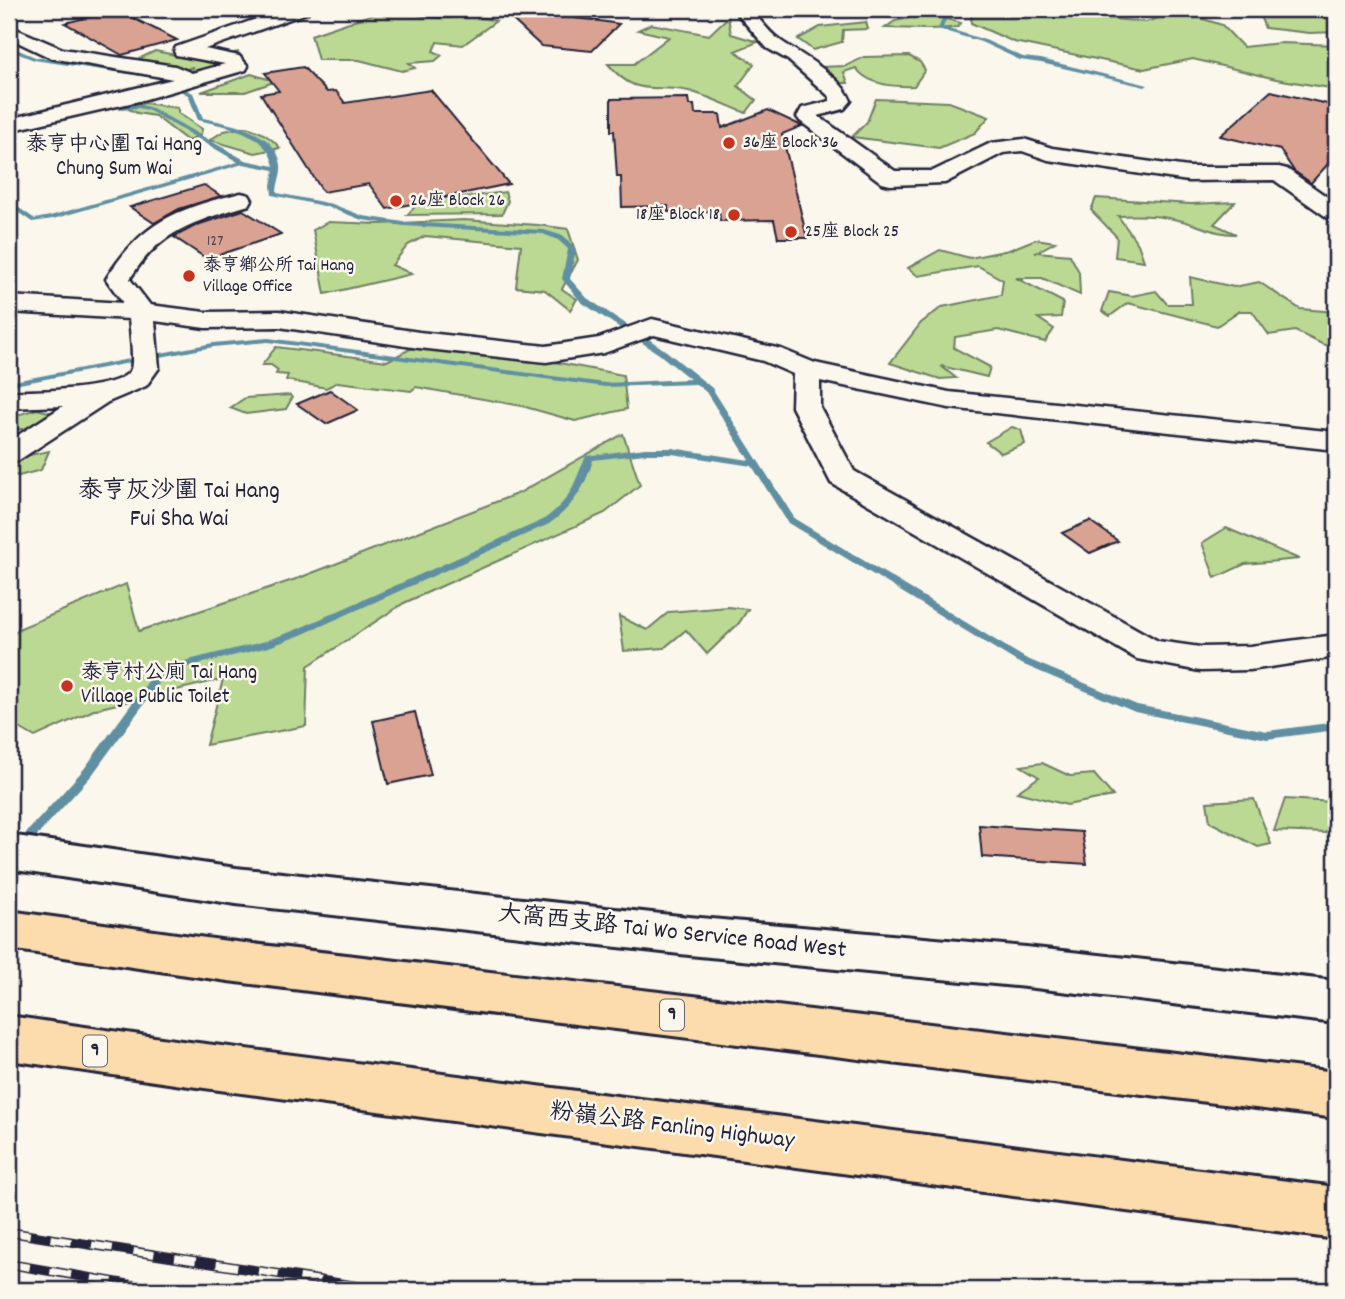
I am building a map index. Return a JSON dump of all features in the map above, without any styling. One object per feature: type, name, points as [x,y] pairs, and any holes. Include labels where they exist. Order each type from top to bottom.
[{"type":"highway","name":"9","points":[[9,930],[242,963],[1336,1095]]},
{"type":"highway","name":"粉嶺公路 Fanling Highway","points":[[9,1038],[182,1063],[1336,1213]]},
{"type":"main road","name":"大窩西支路 Tai Wo Service Road West","points":[[9,852],[236,886],[676,935],[1012,966],[1336,1002]]},
{"type":"street","points":[[9,125],[156,90],[239,66],[232,60],[183,51],[269,13],[301,9]]},
{"type":"street","points":[[423,9],[462,9]]},
{"type":"street","points":[[741,9],[767,34],[773,44],[795,56],[839,95],[841,101],[837,104],[809,112],[807,117],[890,178],[937,178],[998,147],[1024,145],[1048,154],[1188,174],[1279,174],[1336,213]]},
{"type":"street","points":[[9,31],[58,54],[175,72],[186,82]]},
{"type":"street","points":[[9,454],[98,396],[136,380],[145,360],[142,312],[118,279],[131,256],[156,232],[168,225],[241,200]]},
{"type":"street","points":[[9,304],[142,312],[205,320],[279,319],[419,340],[546,354],[604,345],[652,327],[772,355],[807,370],[949,400],[1336,441]]},
{"type":"street","points":[[807,370],[806,407],[824,447],[842,477],[1149,651],[1200,659],[1336,646]]},
{"type":"street","points":[[9,400],[98,396]]},
{"type":"green space","points":[[388,9],[454,9],[452,11],[496,21],[463,45],[437,42],[433,51],[442,55],[435,61],[409,63],[415,68],[402,71],[359,60],[318,60],[311,35]]},
{"type":"green space","points":[[972,9],[1005,9],[1146,22],[1185,9],[1218,9],[1203,19],[1222,25],[1243,47],[1281,43],[1336,45],[1336,89],[1276,79],[1193,59],[1144,69],[1014,42],[971,23]]},
{"type":"green space","points":[[1219,9],[1336,9],[1336,32],[1310,33],[1265,28],[1260,16]]},
{"type":"green space","points":[[928,14],[961,23],[958,27],[940,29],[885,28],[895,21]]},
{"type":"green space","points":[[728,17],[731,34],[758,42],[735,51],[754,64],[738,86],[756,100],[746,113],[689,91],[637,86],[618,75],[608,64],[634,64],[669,37],[638,30],[651,24],[709,35]]},
{"type":"green space","points":[[866,22],[868,29],[843,30],[842,42],[813,50],[798,39],[820,27]]},
{"type":"green space","points":[[155,51],[201,60],[238,52],[245,61],[209,73],[192,71],[192,67],[187,69],[136,60]]},
{"type":"green space","points":[[909,56],[920,62],[925,70],[914,86],[874,81],[856,68],[844,72],[848,83],[838,83],[821,67],[846,66],[864,57]]},
{"type":"green space","points":[[251,74],[271,80],[271,83],[245,92],[201,92]]},
{"type":"green space","points":[[876,99],[949,102],[989,117],[975,133],[939,148],[852,137],[867,122]]},
{"type":"green space","points":[[145,103],[178,108],[178,113],[202,129],[201,134],[188,141],[155,116],[137,113],[124,107]]},
{"type":"green space","points":[[246,127],[264,134],[280,148],[255,153],[210,140],[224,131]]},
{"type":"green space","points":[[505,192],[508,201],[502,214],[407,215],[422,199]]},
{"type":"green space","points":[[1096,198],[1191,204],[1235,202],[1214,224],[1236,234],[1221,233],[1163,217],[1118,216],[1138,244],[1144,261],[1115,257],[1117,237],[1091,210]]},
{"type":"green space","points":[[464,220],[568,229],[578,260],[562,289],[577,299],[570,310],[545,290],[516,287],[521,245],[425,236],[408,245],[392,265],[412,274],[325,294],[313,230],[328,222],[379,224]]},
{"type":"green space","points":[[1036,239],[1055,242],[1037,252],[1070,255],[1079,272],[1080,295],[1042,278],[1016,278],[1063,302],[1061,317],[1038,318],[1054,329],[1045,342],[998,330],[955,337],[954,348],[990,367],[987,377],[941,366],[956,378],[940,379],[890,363],[921,323],[942,307],[1001,295],[1003,280],[978,266],[918,276],[908,268],[940,250],[970,258],[1009,250]]},
{"type":"green space","points":[[1190,277],[1234,287],[1259,282],[1300,309],[1336,312],[1336,322],[1333,323],[1336,327],[1336,344],[1324,345],[1295,331],[1269,335],[1252,311],[1239,311],[1217,326],[1128,303],[1110,316],[1102,311],[1109,292],[1132,296],[1156,291],[1167,304],[1192,304]]},
{"type":"green space","points":[[276,347],[387,361],[414,347],[517,355],[623,375],[627,409],[575,421],[522,406],[416,387],[411,391],[338,382],[326,388],[286,380],[288,375],[276,374],[278,370],[271,365],[262,365]]},
{"type":"green space","points":[[290,395],[292,398],[286,409],[246,414],[230,408],[245,398]]},
{"type":"green space","points":[[37,409],[56,414],[32,429],[14,429],[17,415]]},
{"type":"green space","points":[[1012,427],[1021,430],[1025,444],[1001,453],[986,442]]},
{"type":"green space","points":[[623,434],[640,485],[605,513],[404,603],[308,666],[306,726],[206,745],[223,679],[96,709],[35,737],[9,722],[9,640],[18,629],[126,584],[139,631],[299,578],[519,493]]},
{"type":"green space","points":[[49,451],[41,470],[19,476],[9,474],[9,467],[15,458]]},
{"type":"green space","points":[[1226,528],[1299,559],[1245,564],[1215,578],[1202,543]]},
{"type":"green space","points":[[728,607],[748,609],[739,623],[707,654],[686,630],[664,648],[624,651],[619,616],[647,630],[669,612]]},
{"type":"green space","points":[[1042,763],[1070,776],[1094,774],[1113,796],[1067,805],[1017,792],[1039,777],[1021,766]]},
{"type":"green space","points":[[1254,799],[1271,844],[1258,847],[1210,822],[1207,802]]},
{"type":"green space","points":[[1285,799],[1333,802],[1326,833],[1274,831]]},
{"type":"building","points":[[117,10],[177,40],[122,55],[65,23]]},
{"type":"building","points":[[503,11],[619,24],[592,51],[541,46]]},
{"type":"building","points":[[303,67],[327,92],[336,91],[345,103],[431,90],[509,184],[387,209],[369,184],[323,192],[261,94],[279,91],[265,73]]},
{"type":"building","points":[[1271,91],[1336,106],[1336,155],[1311,183],[1294,171],[1280,150],[1220,136]]},
{"type":"building","points":[[688,98],[689,105],[694,105],[695,114],[720,114],[722,128],[768,110],[802,126],[782,134],[807,238],[778,238],[774,220],[720,221],[719,211],[668,212],[668,206],[622,207],[621,177],[617,177],[614,131],[611,131],[611,99]]},
{"type":"building","points":[[204,185],[221,196],[179,209],[154,223],[130,207]]},
{"type":"building","points":[[243,210],[281,234],[207,259],[174,237],[197,225]]},
{"type":"building","points":[[330,390],[358,410],[326,424],[297,404]]},
{"type":"building","points":[[1090,521],[1118,541],[1090,553],[1062,533]]},
{"type":"building","points":[[415,712],[431,775],[388,784],[373,721]]},
{"type":"building","points":[[979,825],[1082,832],[1087,864],[982,857]]},
{"type":"waterway","points":[[948,9],[940,28],[983,41],[1022,59],[1145,85]]},
{"type":"waterway","points":[[9,48],[34,58],[157,77],[191,94],[200,119],[246,131],[257,136],[273,151],[278,166],[274,194],[330,205],[362,218],[404,224],[544,232],[561,238],[572,249],[566,279],[584,300],[662,352],[698,381]]},
{"type":"waterway","points":[[121,109],[138,106],[150,109],[243,162]]},
{"type":"waterway","points":[[9,203],[34,221],[243,162]]},
{"type":"waterway","points":[[243,162],[277,169]]},
{"type":"waterway","points":[[9,384],[213,345],[268,340],[605,385],[698,381]]},
{"type":"waterway","points":[[698,381],[709,390],[791,521],[1021,660],[1135,708],[1267,735],[1336,726]]},
{"type":"waterway","points":[[20,847],[88,772],[156,679],[176,666],[265,645],[297,633],[546,522],[563,509],[574,495],[589,458],[645,451],[672,451],[755,464]]},
{"type":"railway","points":[[9,1232],[382,1290]]},
{"type":"railway","points":[[9,1264],[161,1290]]},
{"type":"place","name":"36座 Block 36","points":[[729,143]]},
{"type":"place","name":"26座 Block 26","points":[[396,201]]},
{"type":"place","name":"18座 Block 18","points":[[734,215]]},
{"type":"place","name":"25座 Block 25","points":[[791,232]]},
{"type":"place","name":"泰亨鄉公所 Tai Hang Village Office","points":[[189,276]]},
{"type":"place","name":"泰亨村公廁 Tai Hang Village Public Toilet","points":[[67,686]]},
{"type":"district","name":"泰亨中心圍 Tai Hang Chung Sum Wai","points":[[114,158]]},
{"type":"district","name":"泰亨灰沙圍 Tai Hang Fui Sha Wai","points":[[179,506]]}]
